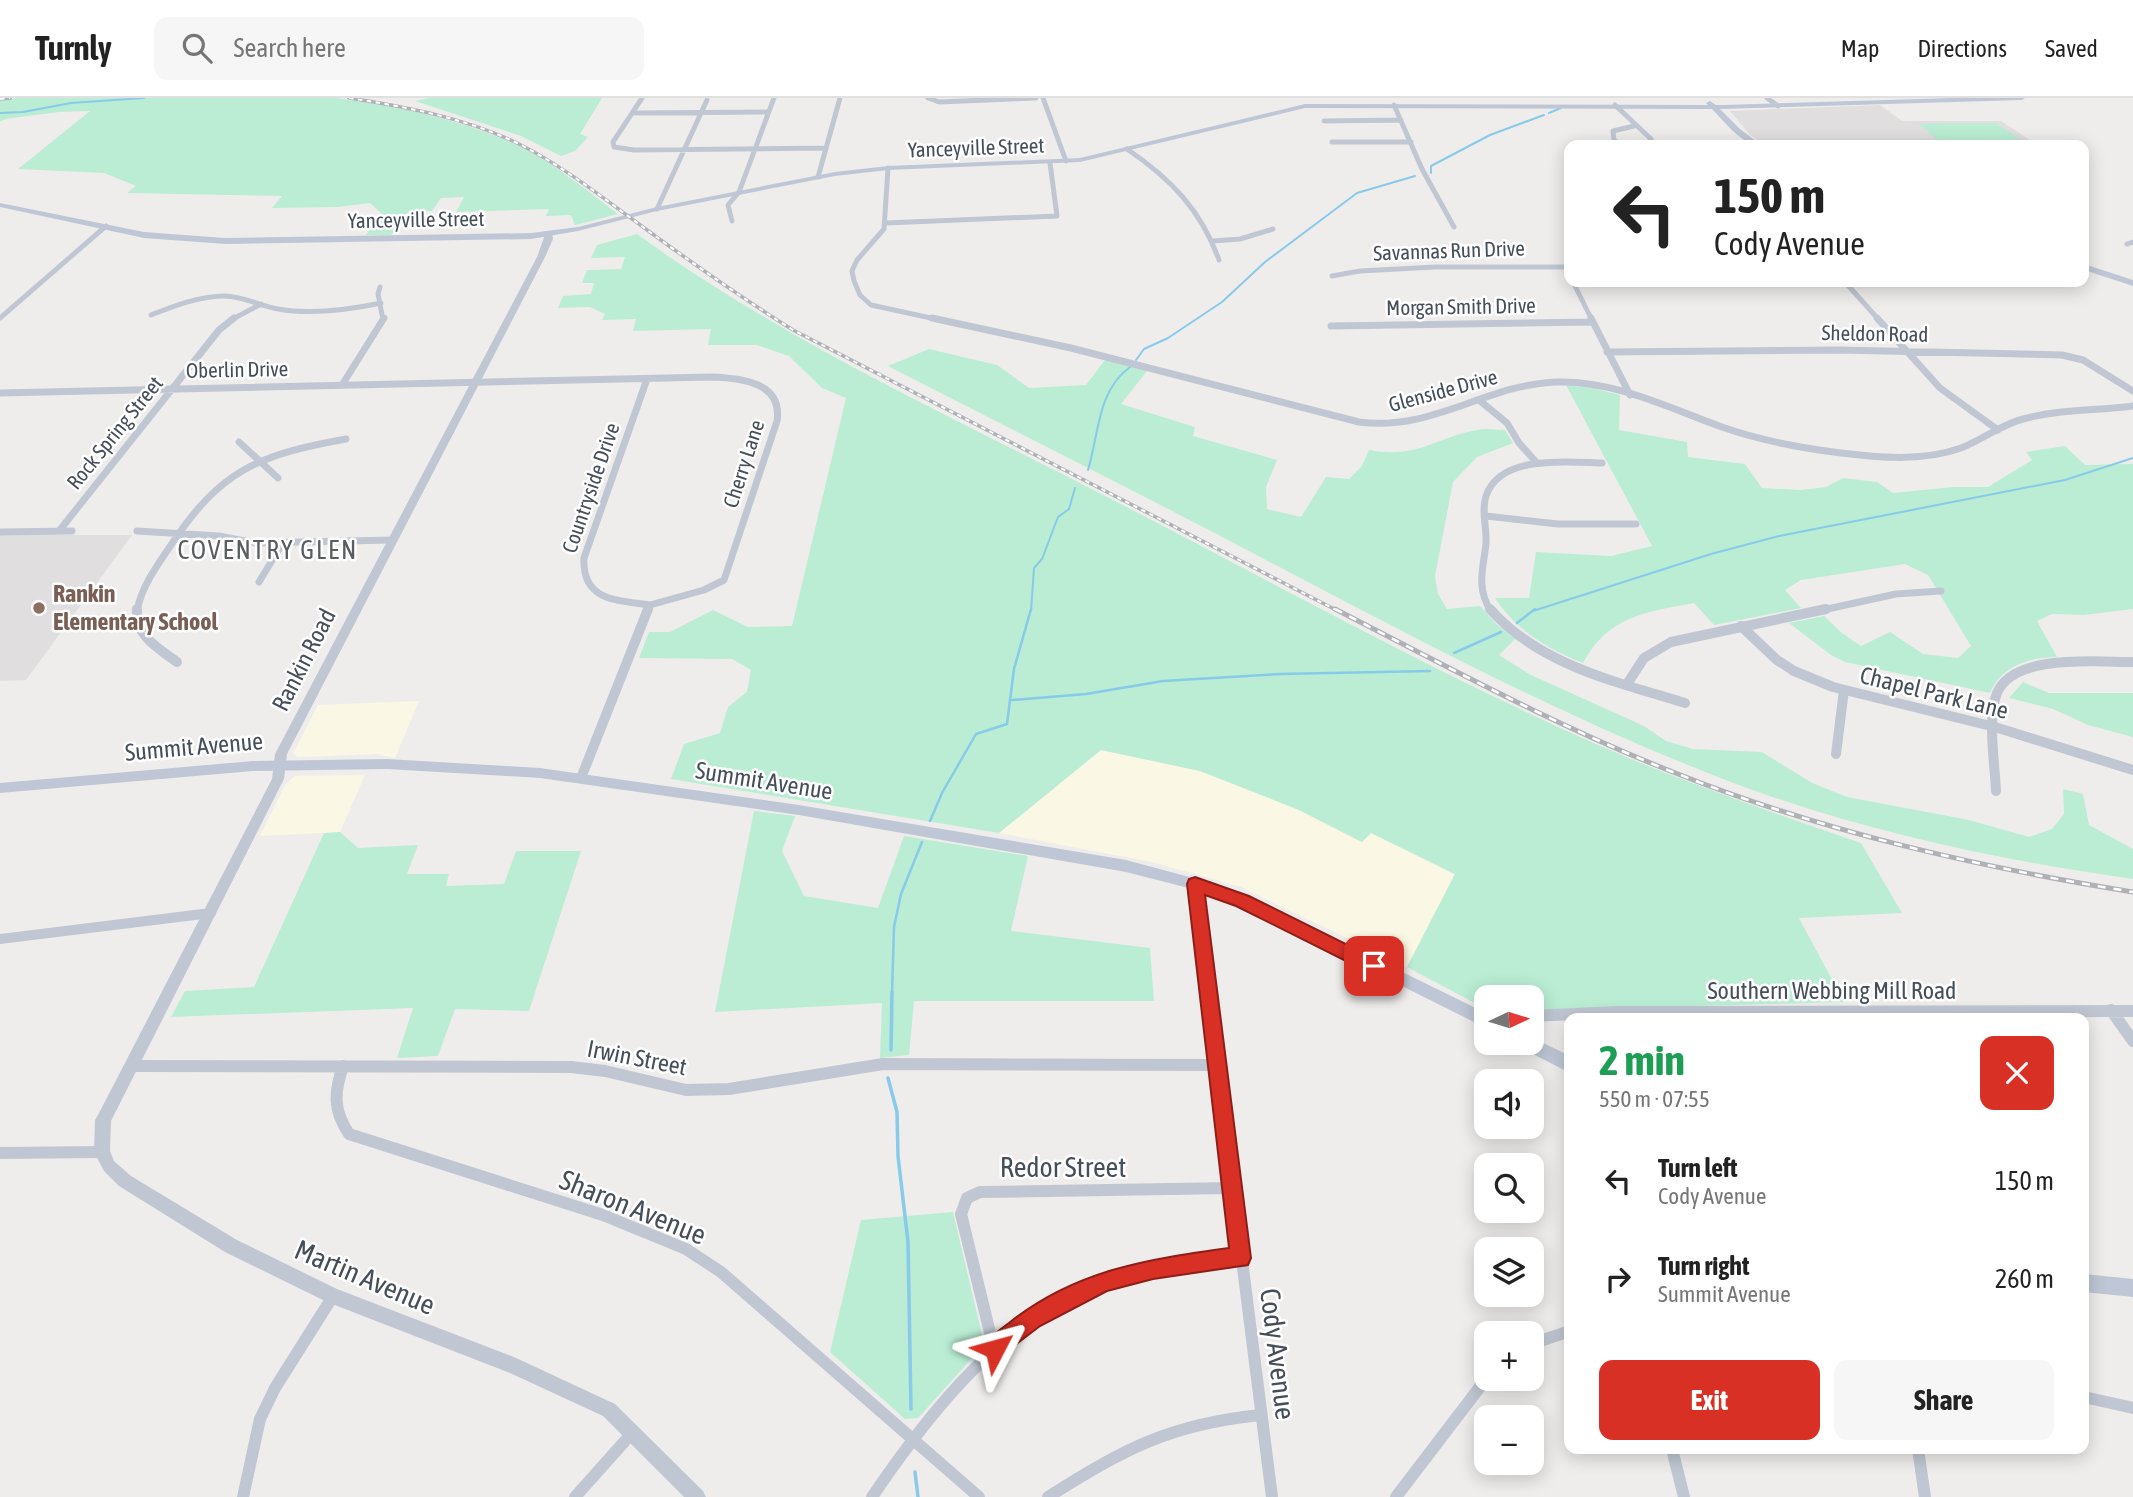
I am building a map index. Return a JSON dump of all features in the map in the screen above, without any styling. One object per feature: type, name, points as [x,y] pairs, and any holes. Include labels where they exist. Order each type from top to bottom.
[{"type":"main road","points":[[1704,98],[1750,140]]},
{"type":"main road","name":"Yanceyville Street","points":[[0,205],[153,236],[225,241],[549,234],[818,177],[888,168],[1066,161],[1127,149],[1288,108],[1394,105],[1714,107],[1778,106],[1850,100],[2022,98]]},
{"type":"main road","points":[[2089,269],[2133,283]]},
{"type":"main road","name":"Summit Avenue","points":[[0,788],[279,765],[387,764],[491,769],[582,778],[799,810],[1126,866],[1195,884],[1242,901],[1287,922],[1474,1015]]},
{"type":"main road","points":[[1544,1052],[1564,1062]]},
{"type":"main road","points":[[2089,1284],[2133,1288]]},
{"type":"street","points":[[642,98],[613,142],[614,147],[634,150],[825,148]]},
{"type":"street","points":[[732,220],[728,205],[739,192],[753,148],[774,98]]},
{"type":"street","points":[[818,177],[840,98]]},
{"type":"street","points":[[928,98],[939,102],[1036,98]]},
{"type":"street","points":[[1043,98],[1066,161]]},
{"type":"street","points":[[1767,98],[1778,106]]},
{"type":"street","points":[[657,209],[707,100]]},
{"type":"street","points":[[1394,105],[1427,179],[1454,227]]},
{"type":"street","points":[[1615,105],[1621,114],[1651,139]]},
{"type":"street","points":[[632,113],[768,112]]},
{"type":"street","points":[[1324,121],[1401,120]]},
{"type":"street","points":[[1614,140],[1613,131],[1632,124]]},
{"type":"street","points":[[1332,142],[1411,142]]},
{"type":"street","points":[[1127,149],[1153,166],[1188,198],[1213,241],[1219,260]]},
{"type":"street","points":[[888,168],[886,223],[1057,216],[1050,163]]},
{"type":"street","name":"Glenside Drive","points":[[886,223],[881,234],[856,260],[852,271],[863,300],[884,309],[1073,349],[1359,422],[1399,424],[1520,388],[1560,382],[1580,383],[1630,395],[1742,434],[1778,443],[1862,453],[1938,455],[1959,449],[2021,419],[2133,406]]},
{"type":"street","points":[[0,317],[106,226]]},
{"type":"street","points":[[1213,241],[1240,239],[1273,229]]},
{"type":"street","name":"Rankin Road","points":[[102,1152],[103,1121],[278,779],[281,754],[541,257],[550,239],[549,234]]},
{"type":"street","points":[[1472,254],[1478,266]]},
{"type":"street","name":"Savannas Run Drive","points":[[1332,276],[1360,271],[1478,266],[1564,269]]},
{"type":"street","points":[[342,385],[381,326],[384,318],[380,287]]},
{"type":"street","points":[[1575,287],[1630,395]]},
{"type":"street","points":[[1849,287],[1940,388],[1998,430]]},
{"type":"street","points":[[151,315],[183,303],[214,297],[237,297],[277,309],[300,310],[357,308],[381,303]]},
{"type":"street","name":"Rock Spring Street","points":[[59,531],[227,322],[261,304]]},
{"type":"street","name":"Morgan Smith Drive","points":[[1331,326],[1592,323]]},
{"type":"street","name":"Sheldon Road","points":[[1607,352],[1909,351],[2071,356],[2083,360],[2133,391]]},
{"type":"street","name":"Cherry Lane","points":[[474,382],[711,377],[742,379],[769,391],[779,407],[777,421],[724,580],[704,590],[650,605]]},
{"type":"street","name":"Countryside Drive","points":[[647,379],[584,558],[582,572],[585,580],[597,593],[650,605]]},
{"type":"street","name":"Oberlin Drive","points":[[0,393],[474,382]]},
{"type":"street","points":[[1479,400],[1507,423],[1519,443],[1537,463]]},
{"type":"street","points":[[177,662],[150,641],[136,623],[135,609],[141,592],[214,489],[231,476],[261,460],[346,439]]},
{"type":"street","points":[[239,442],[278,478]]},
{"type":"street","points":[[1602,463],[1537,463],[1519,468],[1497,480],[1485,496],[1488,533],[1479,587],[1490,609],[1516,634],[1540,649],[1571,665],[1685,703]]},
{"type":"street","points":[[1486,516],[1558,524],[1636,524]]},
{"type":"street","points":[[0,532],[72,531]]},
{"type":"street","points":[[138,531],[282,544],[391,540]]},
{"type":"street","points":[[259,582],[282,544]]},
{"type":"street","points":[[1627,684],[1638,663],[1655,649],[1689,637],[1896,594],[1941,591]]},
{"type":"street","points":[[582,778],[650,605]]},
{"type":"street","name":"Chapel Park Lane","points":[[1741,626],[1777,660],[1794,671],[1844,690],[1995,727],[2133,769]]},
{"type":"street","points":[[1996,791],[1995,727],[1998,692],[2010,677],[2029,667],[2053,663],[2133,662]]},
{"type":"street","points":[[1836,754],[1844,690]]},
{"type":"street","name":"Cody Avenue","points":[[1195,884],[1231,1188],[1272,1497]]},
{"type":"street","points":[[0,939],[211,913]]},
{"type":"street","points":[[2111,1010],[2133,1041]]},
{"type":"street","name":"Southern Webbing Mill Road","points":[[1994,1013],[2133,1011]]},
{"type":"street","name":"Southern Webbing Mill Road","points":[[1596,1013],[1683,1013]]},
{"type":"street","name":"Southern Webbing Mill Road","points":[[1544,1015],[1564,1014]]},
{"type":"street","name":"Irwin Street","points":[[133,1066],[571,1067],[605,1071],[686,1090],[729,1089],[883,1065],[1216,1065]]},
{"type":"street","name":"Sharon Avenue","points":[[343,1066],[334,1092],[334,1106],[349,1133],[603,1215],[686,1249],[721,1272],[979,1497]]},
{"type":"street","points":[[0,1153],[102,1152]]},
{"type":"street","name":"Martin Avenue","points":[[102,1152],[109,1166],[125,1181],[231,1246],[333,1296],[562,1386],[609,1410],[697,1497]]},
{"type":"street","name":"Redor Street","points":[[995,1349],[964,1234],[961,1214],[967,1198],[980,1192],[1231,1188]]},
{"type":"street","points":[[872,1497],[912,1438],[995,1349],[1032,1318],[1073,1295],[1106,1281],[1153,1269],[1241,1258]]},
{"type":"street","points":[[243,1497],[260,1419],[275,1388],[333,1296]]},
{"type":"street","points":[[1544,1340],[1564,1333]]},
{"type":"street","points":[[1402,1495],[1477,1391]]},
{"type":"street","points":[[2089,1397],[2133,1408]]},
{"type":"street","points":[[1048,1497],[1110,1458],[1166,1433],[1223,1419],[1261,1415]]},
{"type":"street","points":[[575,1497],[633,1432]]},
{"type":"street","points":[[1673,1454],[1684,1497]]},
{"type":"street","points":[[1919,1454],[1925,1497]]},
{"type":"shaded area","points":[[1880,105],[1902,121],[2001,121],[2030,140],[1758,140],[1730,111]]},
{"type":"shaded area","name":"Rankin Elementary School","points":[[0,535],[132,535],[26,680],[0,681]]},
{"type":"shaded area","points":[[419,701],[395,758],[376,754],[298,757],[293,754],[318,705]]},
{"type":"shaded area","points":[[1101,750],[1200,771],[1299,810],[1361,842],[1371,833],[1455,875],[1407,967],[1241,887],[1152,862],[999,833]]},
{"type":"shaded area","points":[[365,775],[340,832],[260,836],[286,784],[295,776]]},
{"type":"green space","points":[[336,98],[382,105],[451,121],[517,145],[556,168],[618,214],[575,225],[571,215],[546,216],[549,209],[456,212],[464,197],[441,198],[432,211],[408,212],[391,235],[366,235],[381,213],[370,203],[338,207],[272,208],[282,196],[127,193],[136,186],[104,173],[18,169],[90,111],[59,112],[5,119],[0,122],[0,100]]},
{"type":"green space","points":[[429,98],[602,98],[580,134],[588,137],[575,151],[561,156],[521,136],[415,101]]},
{"type":"green space","points":[[1996,123],[2021,140],[1938,140],[1918,124]]},
{"type":"green space","points":[[637,234],[693,273],[811,344],[1461,681],[1648,766],[1861,843],[1902,913],[1799,918],[1844,1002],[1544,1010],[1544,985],[1474,985],[1474,1003],[1407,967],[1455,874],[1371,833],[1362,842],[1299,810],[1200,771],[1101,750],[999,833],[671,779],[684,744],[720,733],[728,707],[747,692],[751,670],[732,659],[639,658],[649,632],[670,632],[713,610],[748,627],[792,626],[846,398],[822,388],[789,356],[757,345],[708,345],[711,329],[633,331],[636,319],[602,320],[605,314],[590,307],[558,308],[563,296],[591,294],[594,283],[582,283],[587,270],[621,269],[625,257],[591,258],[597,245]]},
{"type":"green space","points":[[929,349],[997,365],[1029,388],[1086,385],[1105,360],[1147,371],[1121,404],[1195,427],[1193,436],[1277,460],[1266,487],[1267,509],[1301,517],[1326,477],[1349,479],[1362,466],[1369,450],[1400,452],[1477,430],[1505,430],[1513,443],[1477,457],[1453,482],[1435,576],[1438,594],[1447,609],[1480,606],[1496,624],[1515,639],[1499,655],[1531,675],[1644,726],[1666,741],[1693,749],[1762,752],[1812,783],[1847,797],[1969,820],[2029,837],[2052,829],[2064,814],[2063,789],[2083,794],[2089,825],[2133,849],[2133,879],[1975,852],[1871,827],[1718,777],[1592,724],[1409,634],[888,366]]},
{"type":"green space","points":[[1566,385],[1620,395],[1619,430],[1687,442],[1688,457],[1745,464],[1762,488],[1801,490],[1826,487],[1843,478],[1877,482],[1893,493],[1953,487],[1988,487],[2032,460],[2026,452],[2065,446],[2085,465],[2133,464],[2133,609],[2084,615],[2052,614],[2037,621],[2057,657],[2027,661],[2018,665],[2001,676],[1990,693],[1845,662],[1831,655],[1789,623],[1824,616],[1861,646],[1890,632],[1923,654],[1958,658],[1971,646],[1928,575],[1905,564],[1801,580],[1785,590],[1801,608],[1714,625],[1694,603],[1644,614],[1616,626],[1604,635],[1583,663],[1557,651],[1523,629],[1495,598],[1529,598],[1536,552],[1611,556],[1652,546]]},
{"type":"green space","points":[[2023,682],[2049,693],[2133,693],[2133,737],[2088,725],[2053,709],[2009,698]]},
{"type":"green space","points":[[754,811],[795,816],[782,851],[804,896],[878,908],[904,836],[1028,856],[1011,931],[1150,948],[1154,1001],[914,1001],[909,1055],[880,1058],[882,1003],[715,1012]]},
{"type":"green space","points":[[340,832],[358,848],[418,845],[407,874],[449,874],[446,886],[504,884],[516,851],[581,851],[529,1011],[455,1009],[438,1056],[397,1058],[413,1008],[171,1017],[185,991],[254,987],[324,833]]},
{"type":"green space","points":[[953,1212],[982,1335],[982,1347],[918,1418],[905,1419],[830,1352],[861,1220]]},
{"type":"waterway","points":[[0,113],[23,112],[71,103],[144,98]]},
{"type":"waterway","points":[[1549,113],[1561,108]]},
{"type":"waterway","points":[[1431,173],[1431,166],[1490,135],[1544,115]]},
{"type":"waterway","points":[[1136,360],[1144,349],[1168,338],[1222,302],[1265,262],[1357,193],[1415,176]]},
{"type":"waterway","points":[[1088,470],[1105,401],[1119,377],[1130,367]]},
{"type":"waterway","points":[[1533,611],[1711,554],[1779,536],[2065,480],[2133,458]]},
{"type":"waterway","points":[[1031,611],[1034,568],[1042,559],[1058,517],[1069,509],[1075,488]]},
{"type":"waterway","points":[[930,821],[942,793],[976,734],[1007,724],[1014,669],[1031,609]]},
{"type":"waterway","points":[[1517,623],[1535,609]]},
{"type":"waterway","points":[[1454,653],[1501,632]]},
{"type":"waterway","points":[[1012,700],[1086,694],[1163,681],[1280,674],[1430,671]]},
{"type":"waterway","points":[[892,994],[894,927],[901,894],[922,842]]},
{"type":"waterway","points":[[891,1050],[892,992]]},
{"type":"waterway","points":[[888,1078],[897,1112],[898,1156],[908,1242],[911,1409]]},
{"type":"waterway","points":[[915,1472],[918,1497]]},
{"type":"railway","points":[[0,99],[10,98]]},
{"type":"railway","points":[[349,98],[457,120],[519,144],[567,172],[699,267],[793,330],[1338,611]]},
{"type":"railway","points":[[1335,609],[1547,717],[1634,756],[1733,795],[1845,830],[1959,859],[2133,892]]},
{"type":"place","name":"Rankin Elementary School","points":[[39,608]]},
{"type":"district","name":"COVENTRY GLEN","points":[[268,550]]},
{"type":"route","points":[[995,1349],[1032,1318],[1073,1295],[1106,1281],[1153,1269],[1241,1258],[1195,884],[1242,901],[1374,966]]}]
